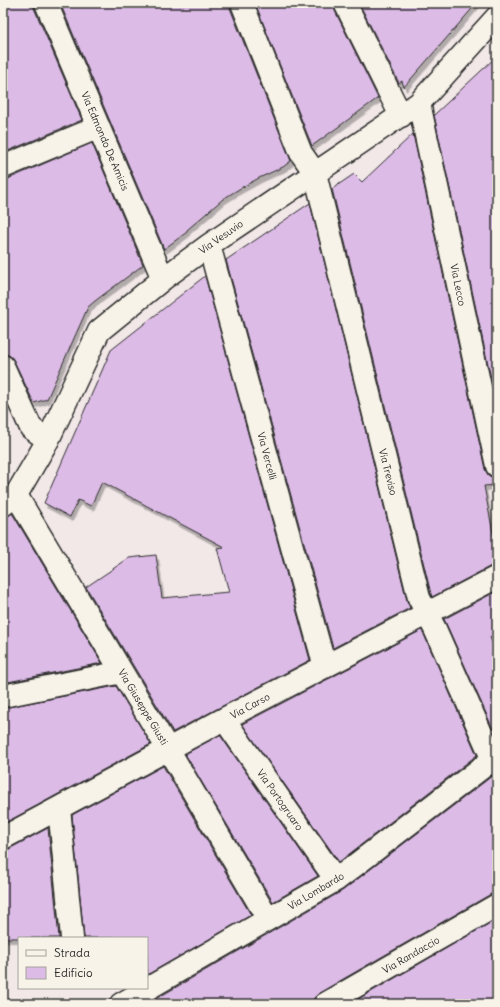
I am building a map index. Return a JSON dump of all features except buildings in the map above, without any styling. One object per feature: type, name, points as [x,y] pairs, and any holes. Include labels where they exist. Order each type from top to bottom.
[{"type":"street","name":"Via Edmondo De Amicis","points":[[46,3],[163,279]]},
{"type":"street","points":[[242,3],[301,153],[315,173]]},
{"type":"street","points":[[345,3],[401,116]]},
{"type":"street","name":"Via Vesuvio","points":[[10,500],[48,440],[99,331],[208,245],[419,103],[495,27]]},
{"type":"street","name":"Via Lecco","points":[[419,103],[497,466]]},
{"type":"street","points":[[3,167],[99,127]]},
{"type":"street","name":"Via Treviso","points":[[315,173],[419,598],[436,629],[496,761]]},
{"type":"street","name":"Via Vercelli","points":[[208,245],[325,667]]},
{"type":"street","points":[[3,366],[31,428],[48,440]]},
{"type":"street","name":"Via Giuseppe Giusti","points":[[10,500],[122,672],[268,920]]},
{"type":"street","name":"Via Carso","points":[[3,838],[224,719],[497,577]]},
{"type":"street","points":[[3,696],[122,672]]},
{"type":"street","name":"Via Portogruaro","points":[[224,719],[336,880]]},
{"type":"street","name":"Via Lombardo","points":[[148,989],[336,880],[496,761]]},
{"type":"street","points":[[59,808],[72,937]]},
{"type":"street","name":"Via Randaccio","points":[[325,1004],[497,905]]},
{"type":"street","name":"Via Lombardo","points":[[121,1004],[147,989]]}]
